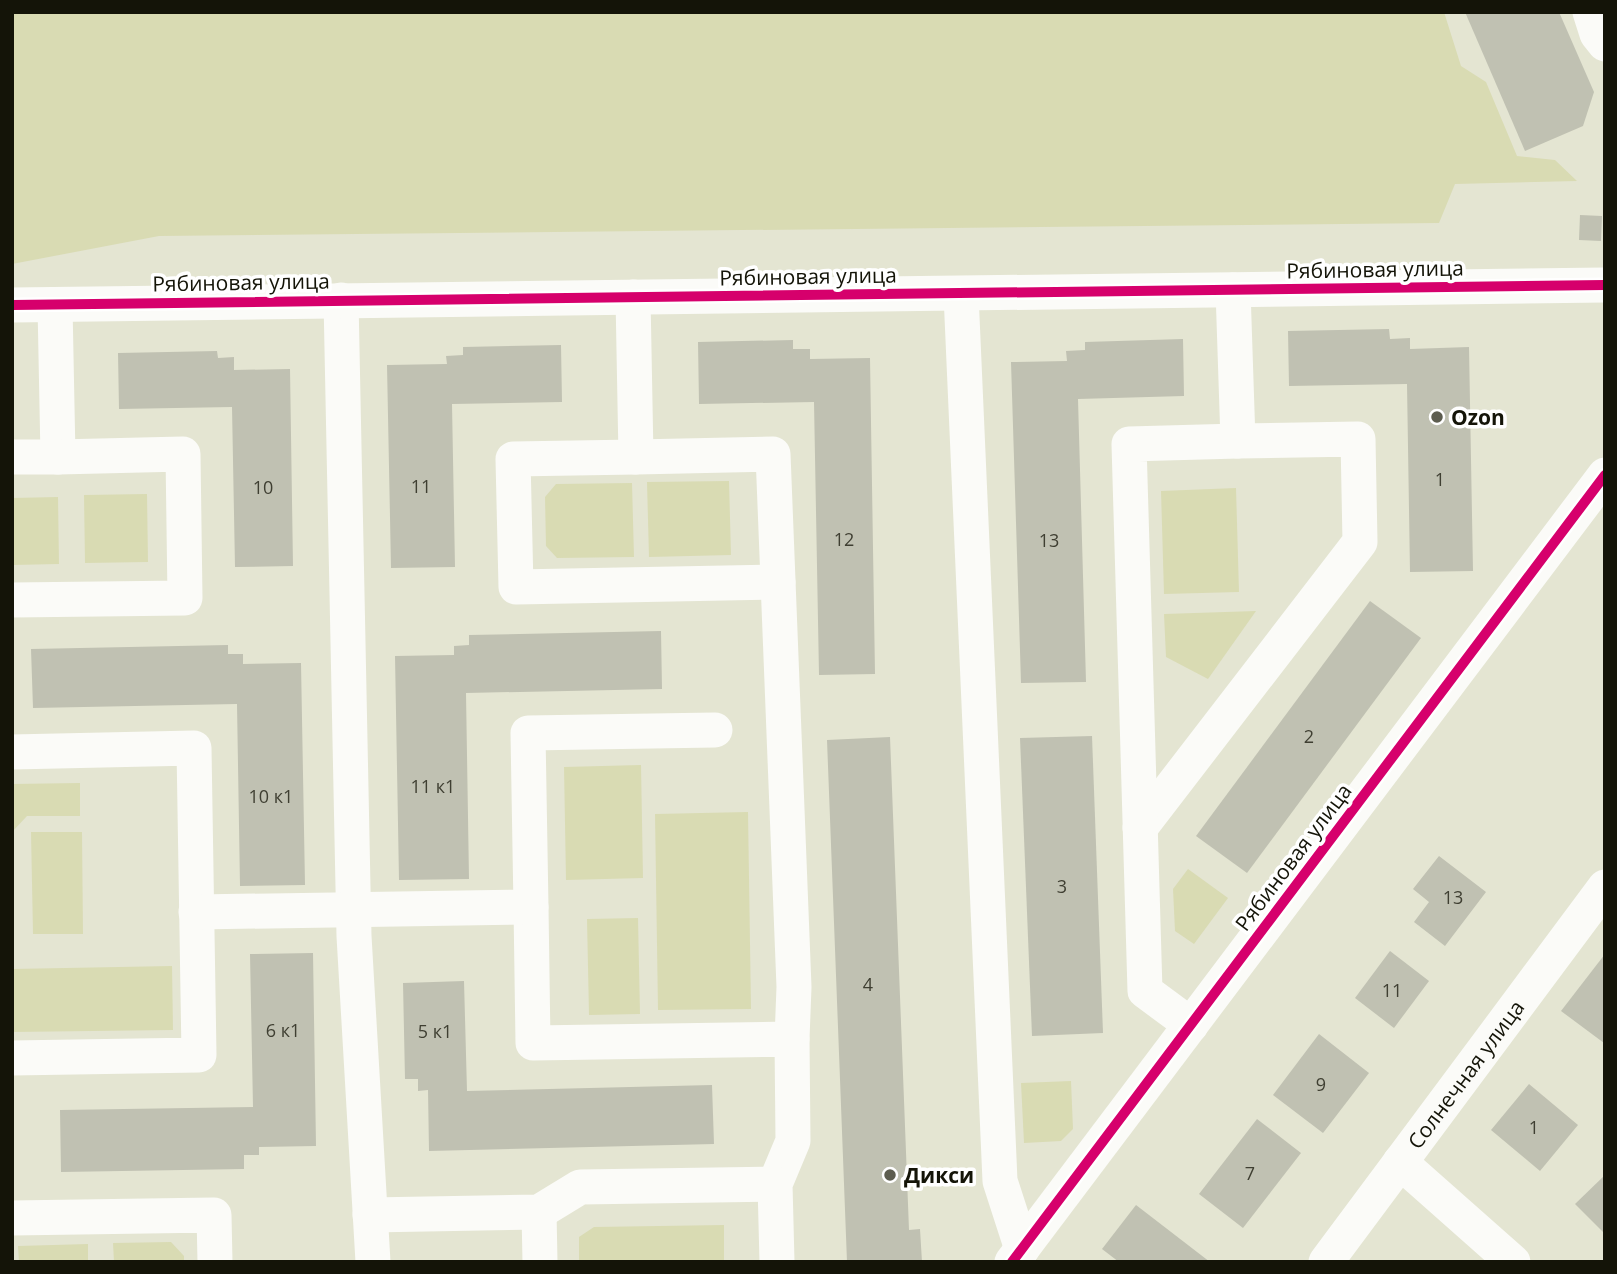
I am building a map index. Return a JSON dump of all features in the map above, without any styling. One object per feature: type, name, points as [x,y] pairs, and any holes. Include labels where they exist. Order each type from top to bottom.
[{"type":"street","points":[[1590,12],[1597,34],[1605,44]]},
{"type":"street","name":"Рябиновая улица","points":[[12,305],[1605,285]]},
{"type":"street","points":[[1233,290],[1238,441]]},
{"type":"street","points":[[961,294],[1000,1181],[1017,1255]]},
{"type":"street","points":[[633,297],[636,457]]},
{"type":"street","points":[[341,300],[353,909],[373,1262]]},
{"type":"street","points":[[55,305],[58,457]]},
{"type":"street","points":[[1140,828],[1360,542],[1358,439],[1129,444],[1140,828],[1145,991],[1191,1025]]},
{"type":"street","points":[[12,457],[183,454],[185,597],[12,600]]},
{"type":"street","points":[[777,1262],[775,1184],[793,1142],[794,988],[773,454],[513,459],[516,587],[778,582]]},
{"type":"street","name":"Рябиновая улица","points":[[1017,1255],[1605,475]]},
{"type":"street","points":[[715,730],[528,733],[533,1043],[792,1039]]},
{"type":"street","points":[[12,752],[194,748],[199,1055],[12,1058]]},
{"type":"street","name":"Солнечная улица","points":[[1326,1262],[1605,887]]},
{"type":"street","points":[[196,912],[531,906]]},
{"type":"street","points":[[1400,1162],[1513,1262]]},
{"type":"street","points":[[370,1215],[539,1212],[580,1187],[775,1184]]},
{"type":"street","points":[[539,1212],[540,1262]]},
{"type":"street","points":[[12,1218],[214,1214],[215,1262]]},
{"type":"green space","points":[[12,12],[1444,12],[1461,66],[1486,82],[1517,156],[1555,160],[1577,181],[1455,184],[1439,223],[159,236],[12,264]]},
{"type":"green space","points":[[729,481],[731,555],[649,557],[647,482]]},
{"type":"green space","points":[[632,483],[634,557],[557,558],[546,546],[545,497],[556,484]]},
{"type":"green space","points":[[1236,488],[1239,592],[1164,594],[1161,491]]},
{"type":"green space","points":[[147,494],[148,562],[85,563],[84,495]]},
{"type":"green space","points":[[58,497],[59,564],[12,565],[12,498]]},
{"type":"green space","points":[[1256,611],[1208,679],[1166,657],[1164,614]]},
{"type":"green space","points":[[641,765],[643,878],[566,880],[564,767]]},
{"type":"green space","points":[[80,783],[80,816],[27,816],[12,832],[12,784]]},
{"type":"green space","points":[[748,812],[751,1009],[658,1010],[655,814]]},
{"type":"green space","points":[[31,832],[82,832],[83,934],[33,934]]},
{"type":"green space","points":[[1188,869],[1228,898],[1194,944],[1175,931],[1173,889]]},
{"type":"green space","points":[[638,918],[640,1014],[589,1015],[587,919]]},
{"type":"green space","points":[[172,966],[173,1030],[12,1032],[12,969]]},
{"type":"green space","points":[[1071,1081],[1073,1129],[1061,1141],[1024,1143],[1021,1083]]},
{"type":"green space","points":[[724,1225],[724,1262],[579,1262],[579,1237],[594,1227]]},
{"type":"green space","points":[[171,1242],[184,1256],[184,1262],[114,1262],[113,1243]]},
{"type":"green space","points":[[88,1244],[88,1262],[19,1262],[18,1246]]},
{"type":"building","points":[[1465,12],[1559,12],[1594,92],[1583,126],[1525,151]]},
{"type":"building","points":[[1580,215],[1602,216],[1601,241],[1579,240]]},
{"type":"building","points":[[1389,329],[1390,339],[1410,338],[1410,349],[1469,347],[1473,571],[1410,572],[1407,384],[1289,386],[1288,331]]},
{"type":"building","points":[[1183,339],[1184,396],[1078,399],[1086,682],[1021,683],[1011,362],[1067,361],[1066,351],[1085,350],[1085,342]]},
{"type":"building","points":[[793,340],[793,349],[810,349],[810,359],[870,358],[875,674],[819,675],[814,402],[699,404],[698,342]]},
{"type":"building","points":[[561,345],[562,402],[452,404],[455,567],[391,568],[387,365],[447,364],[446,356],[463,355],[463,347]]},
{"type":"building","points":[[217,351],[218,358],[234,357],[234,370],[290,369],[293,566],[235,567],[232,407],[119,409],[118,353]]},
{"type":"building","points":[[1370,601],[1421,638],[1247,873],[1196,836]]},
{"type":"building","points":[[661,631],[662,689],[466,693],[469,879],[399,880],[395,656],[454,655],[454,646],[469,645],[469,635]]},
{"type":"building","points":[[228,645],[228,654],[243,654],[243,664],[301,663],[305,885],[240,886],[237,704],[33,708],[31,649]]},
{"type":"building","points":[[1092,736],[1103,1033],[1032,1036],[1020,738]]},
{"type":"building","points":[[890,737],[909,1230],[920,1229],[922,1262],[847,1262],[827,740]]},
{"type":"building","points":[[1439,856],[1486,892],[1445,946],[1414,922],[1429,902],[1413,889]]},
{"type":"building","points":[[1390,951],[1429,981],[1394,1028],[1355,998]]},
{"type":"building","points":[[313,953],[316,1146],[259,1147],[259,1155],[244,1155],[244,1169],[61,1172],[60,1110],[253,1107],[250,954]]},
{"type":"building","points":[[1605,954],[1605,1042],[1604,1043],[1561,1011]]},
{"type":"building","points":[[464,981],[467,1091],[712,1085],[714,1144],[429,1151],[428,1090],[418,1091],[418,1079],[405,1079],[403,983]]},
{"type":"building","points":[[1319,1034],[1369,1073],[1323,1133],[1273,1095]]},
{"type":"building","points":[[1529,1084],[1578,1125],[1540,1171],[1491,1130]]},
{"type":"building","points":[[1257,1119],[1301,1153],[1243,1228],[1199,1194]]},
{"type":"building","points":[[1605,1175],[1605,1234],[1575,1204]]},
{"type":"building","points":[[1136,1205],[1210,1262],[1119,1262],[1102,1249]]},
{"type":"cycle path","points":[[12,305],[1605,285]]},
{"type":"cycle path","points":[[1012,1262],[1605,475]]},
{"type":"place","name":"Ozon","points":[[1437,417]]},
{"type":"place","name":"Дикси","points":[[890,1175]]}]
